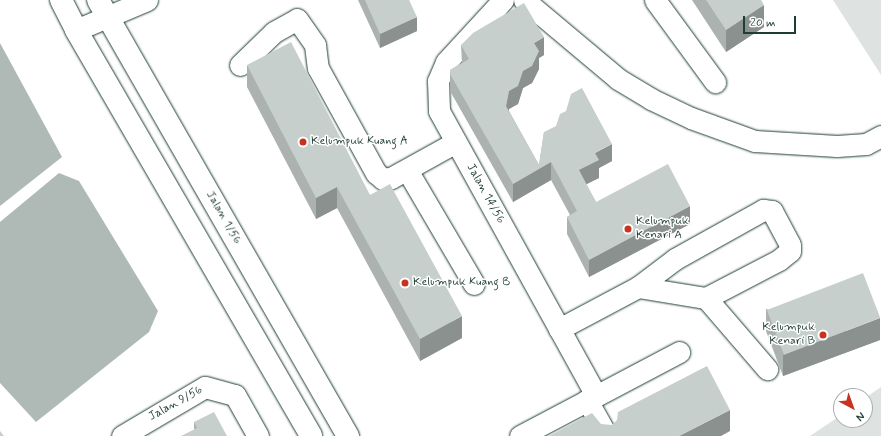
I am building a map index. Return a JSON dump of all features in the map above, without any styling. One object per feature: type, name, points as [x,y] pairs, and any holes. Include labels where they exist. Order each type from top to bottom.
[{"type":"main road","points":[[61,0],[76,30],[311,436]]},
{"type":"main road","name":"Jalan 1/56","points":[[102,8],[348,436]]},
{"type":"street","points":[[76,30],[102,8],[147,0]]},
{"type":"street","name":"Jalan 14/56","points":[[503,0],[446,62],[438,81],[439,111],[559,329],[607,436]]},
{"type":"street","points":[[524,0],[618,79],[651,99],[691,118],[755,141],[837,146],[866,144],[881,136]]},
{"type":"street","points":[[656,0],[715,82]]},
{"type":"street","points":[[240,65],[274,32],[297,19],[315,45],[318,68],[376,173],[383,179],[407,170],[456,142]]},
{"type":"street","points":[[407,170],[474,284]]},
{"type":"street","points":[[559,329],[638,287],[675,259],[763,210],[772,211],[790,246],[790,251],[772,263],[706,298],[638,287]]},
{"type":"street","points":[[706,298],[766,369]]},
{"type":"street","points":[[520,436],[679,352]]},
{"type":"street","name":"Jalan 9/56","points":[[122,436],[205,387],[235,395],[258,436]]},
{"type":"shaded area","points":[[833,0],[881,0],[881,75]]},
{"type":"shaded area","points":[[0,43],[62,157],[0,206]]},
{"type":"shaded area","points":[[59,173],[79,181],[158,311],[149,332],[36,422],[0,383],[0,222]]},
{"type":"shaded area","points":[[881,387],[881,436],[810,436],[833,420],[833,428],[873,428],[873,392]]},
{"type":"building","points":[[365,0],[409,0],[417,17],[380,34]]},
{"type":"building","points":[[706,0],[761,0],[764,5],[726,30]]},
{"type":"building","points":[[524,3],[544,37],[534,43],[539,51],[532,66],[523,71],[518,86],[509,91],[506,106],[539,165],[544,132],[556,126],[560,114],[566,111],[571,94],[582,88],[612,144],[595,153],[599,160],[579,170],[596,202],[668,164],[690,206],[589,260],[567,217],[577,211],[551,162],[513,184],[450,74],[450,70],[469,59],[461,45],[473,33]]},
{"type":"building","points":[[291,42],[370,195],[390,184],[462,316],[420,339],[337,187],[316,198],[247,65]]},
{"type":"building","points":[[863,273],[880,318],[784,355],[767,310]]},
{"type":"building","points":[[707,366],[730,410],[679,436],[549,436],[592,413],[601,424],[612,425],[617,420],[618,412]]},
{"type":"building","points":[[214,412],[227,436],[181,436],[197,428],[194,422]]},
{"type":"place","name":"Kelumpuk Kuang A","points":[[303,142]]},
{"type":"place","name":"Kelumpuk Kenari A","points":[[628,229]]},
{"type":"place","name":"Kelumpuk Kuang B","points":[[405,283]]},
{"type":"place","name":"Kelumpuk Kenari B","points":[[823,335]]}]
